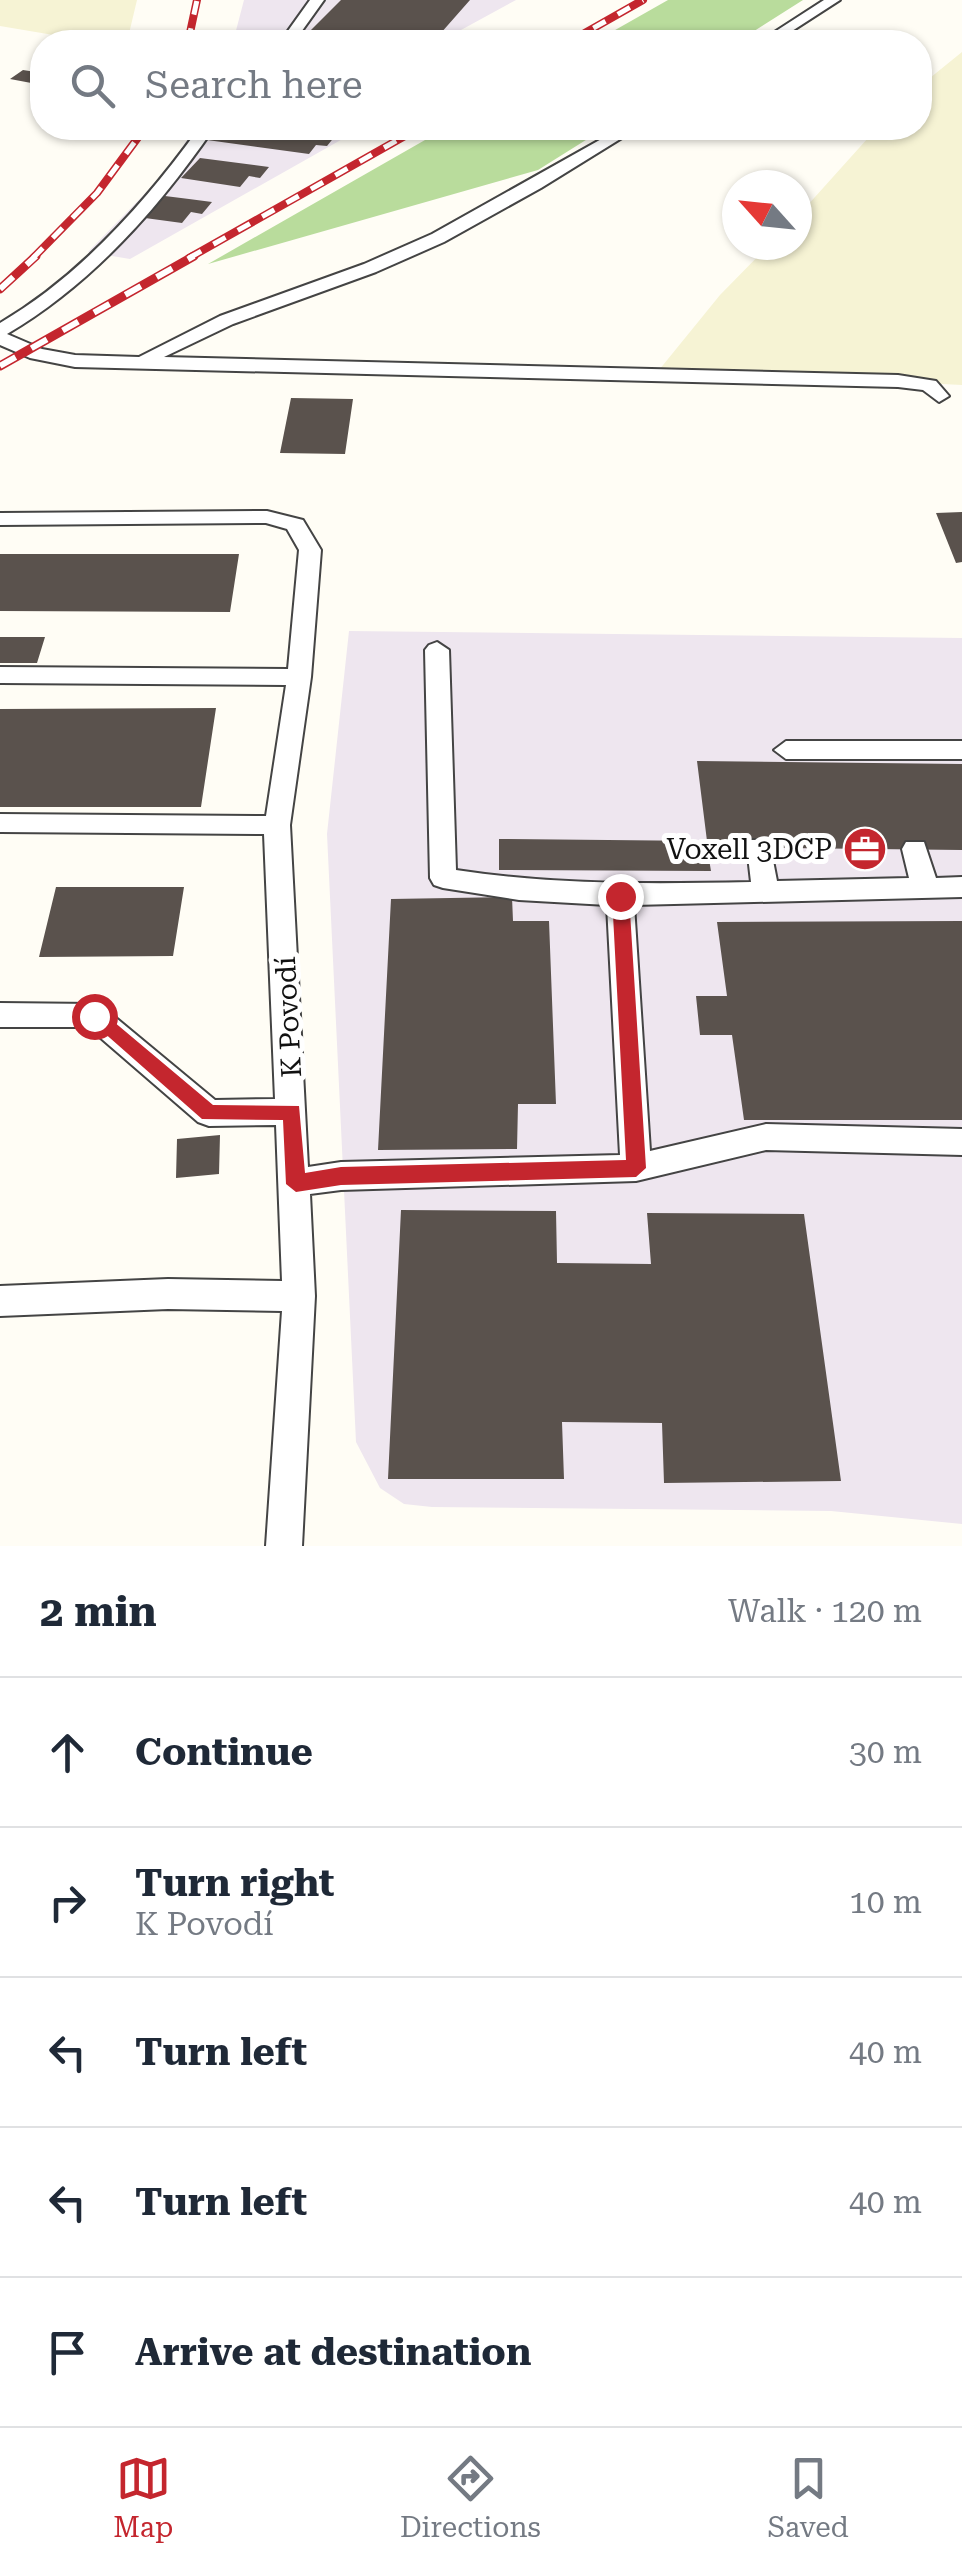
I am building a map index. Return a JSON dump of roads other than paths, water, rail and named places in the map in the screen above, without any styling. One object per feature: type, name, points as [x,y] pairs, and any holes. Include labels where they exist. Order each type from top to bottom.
[{"type":"lane","points":[[296,30],[317,0]]},
{"type":"lane","points":[[785,30],[834,0]]},
{"type":"lane","points":[[198,140],[83,271],[0,334],[36,354],[64,360],[898,381],[929,385],[939,396]]},
{"type":"lane","points":[[145,361],[209,327],[370,268],[443,236],[610,140]]},
{"type":"lane","name":"K Povodí","points":[[0,519],[267,517],[294,525],[310,550],[299,677],[278,825],[300,1296],[284,1546]]},
{"type":"lane","points":[[436,650],[443,878],[519,890],[620,896],[962,887]]},
{"type":"lane","points":[[0,676],[299,677]]},
{"type":"lane","points":[[786,750],[962,750]]},
{"type":"lane","points":[[0,822],[278,825]]},
{"type":"lane","points":[[760,847],[765,892]]},
{"type":"lane","points":[[915,849],[924,888]]},
{"type":"lane","points":[[620,896],[636,1168]]},
{"type":"lane","points":[[0,1015],[94,1016],[209,1113],[292,1112]]},
{"type":"lane","points":[[296,1184],[341,1176],[636,1168],[766,1137],[962,1142]]},
{"type":"lane","points":[[0,1301],[168,1294],[300,1296]]},
{"type":"railway","points":[[191,30],[197,0]]},
{"type":"railway","points":[[590,30],[643,0]]},
{"type":"railway","points":[[33,258],[97,193],[136,140]]},
{"type":"railway","points":[[189,258],[398,140]]},
{"type":"railway","points":[[0,289],[36,256]]},
{"type":"railway","points":[[0,366],[194,256]]},
{"type":"place","name":"Voxell 3DCP","points":[[865,849]]}]
